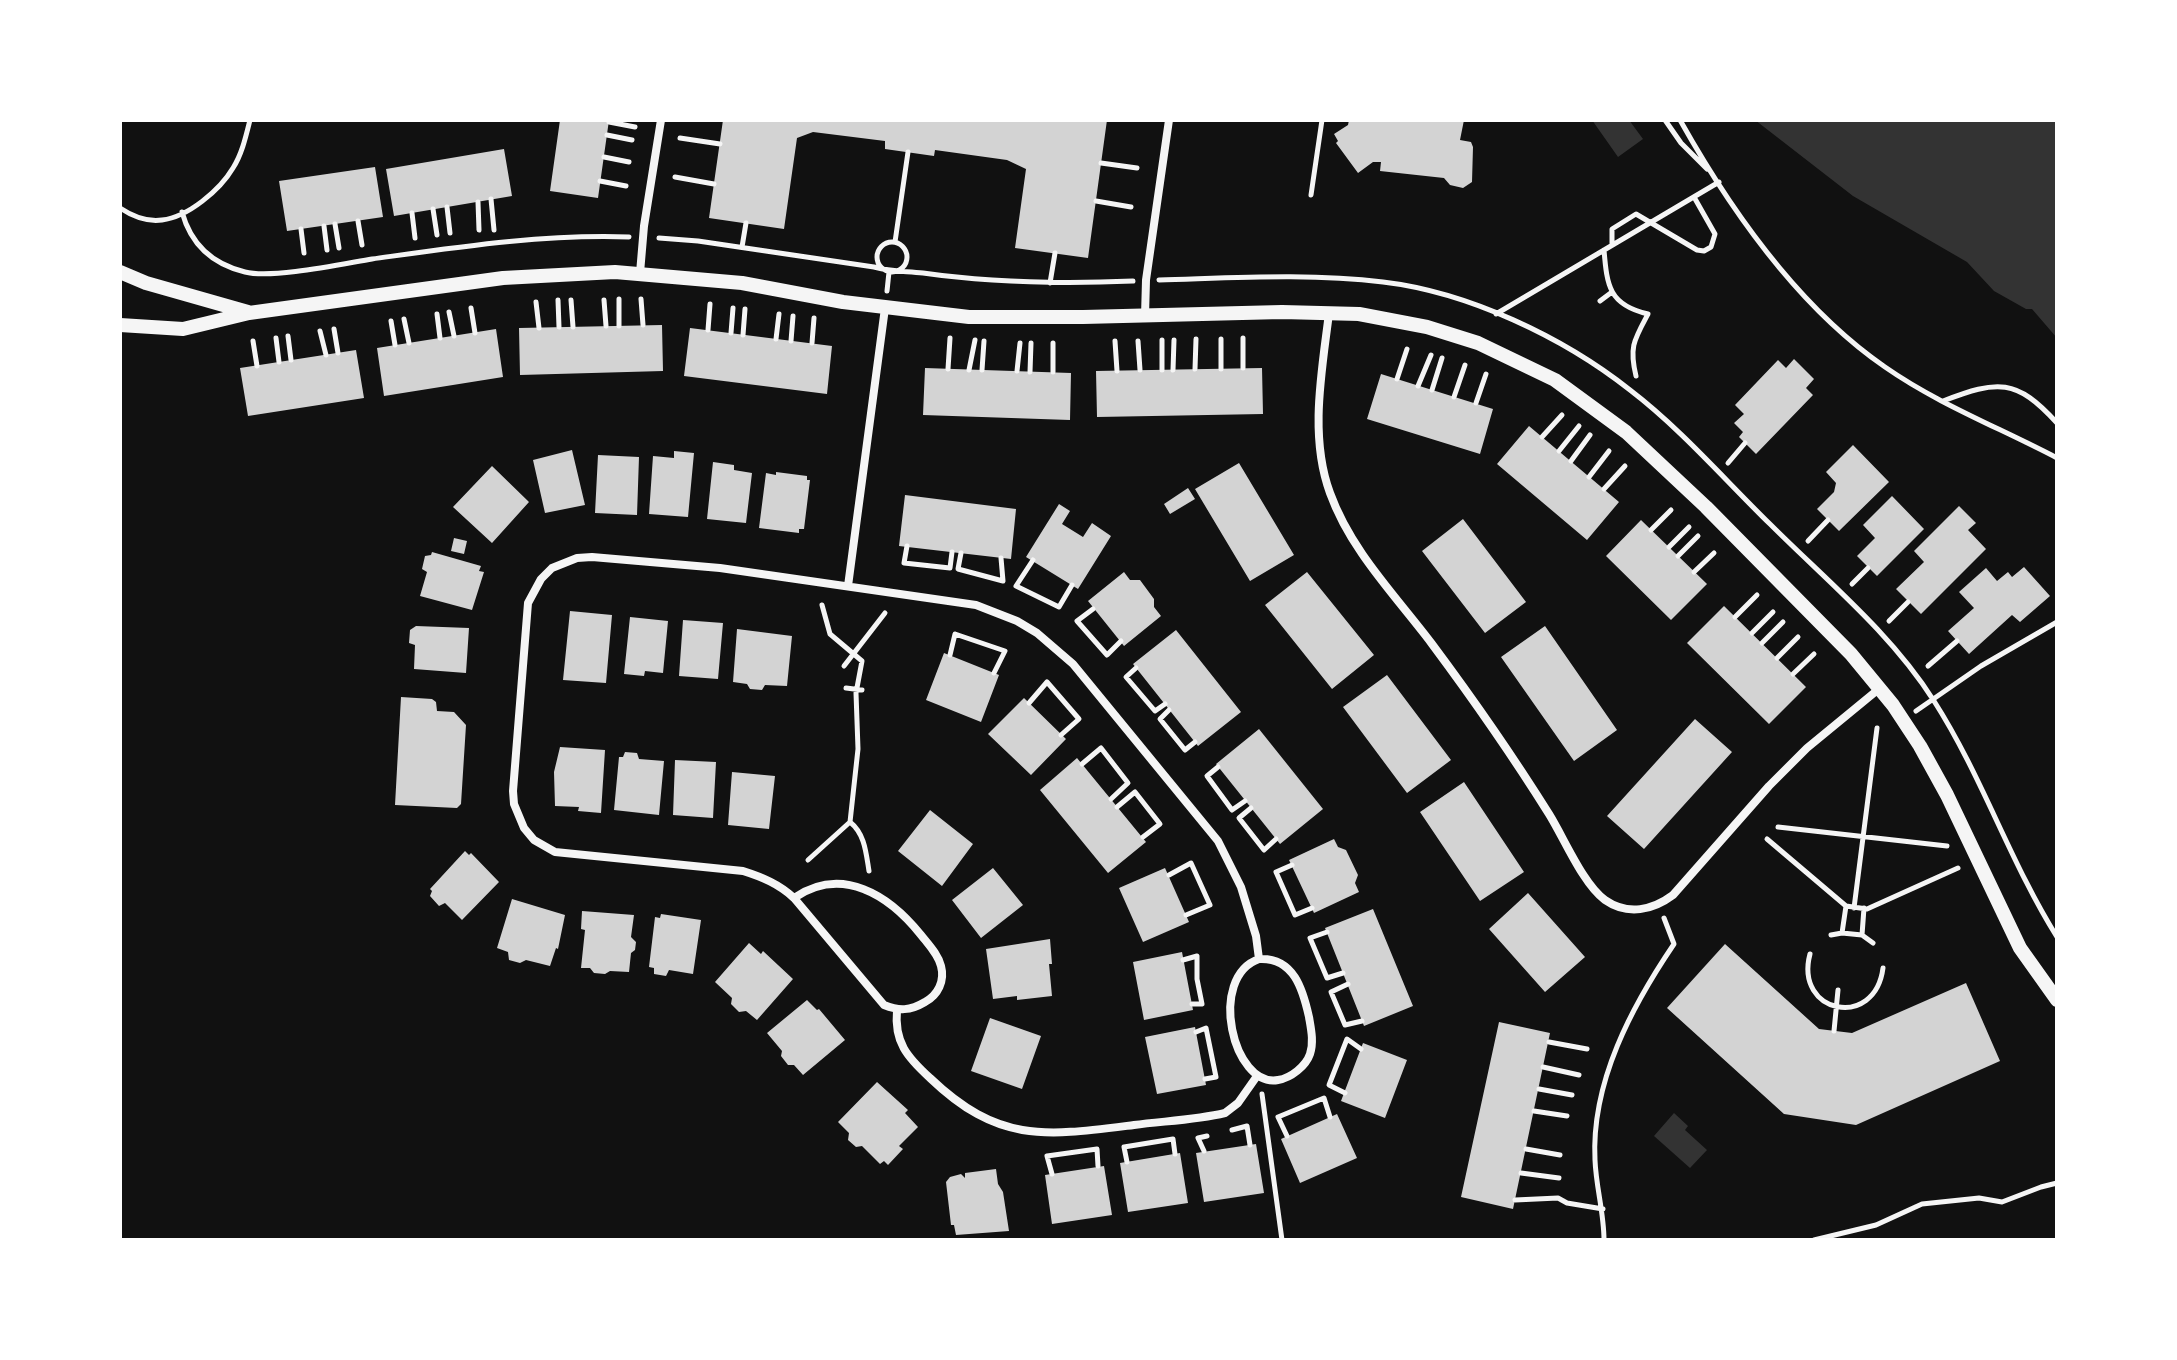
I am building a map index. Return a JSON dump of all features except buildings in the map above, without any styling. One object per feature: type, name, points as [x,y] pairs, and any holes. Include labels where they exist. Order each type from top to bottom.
[{"type":"street","points":[[640,273],[644,226],[661,120]]},
{"type":"street","points":[[1145,316],[1146,280],[1169,120]]},
{"type":"street","points":[[120,272],[146,283],[249,313]]},
{"type":"street","points":[[120,325],[183,329],[249,313],[503,278],[588,272],[640,273],[742,283],[885,308],[969,317],[1329,313],[1376,316],[1454,335],[1517,360],[1578,394],[1626,432],[1706,507],[1846,649],[1880,688],[1920,746],[1947,795],[2020,948],[2057,1000]]},
{"type":"street","points":[[848,586],[885,308]]},
{"type":"street","points":[[1329,313],[1318,419],[1329,489],[1338,513],[1363,556],[1483,713],[1525,775],[1595,891],[1605,900],[1619,907],[1642,909],[1658,905],[1673,895],[1769,786],[1807,748],[1880,688]]},
{"type":"street","points":[[794,898],[819,885],[856,886],[886,900],[917,929],[940,963],[942,976],[939,988],[932,998],[909,1009],[897,1010],[884,1005],[794,898],[777,884],[743,871],[571,856],[543,847],[534,840],[518,816],[513,791],[528,603],[541,579],[552,568],[577,558],[592,557],[720,568],[976,605],[1017,621],[1058,649],[1218,841],[1241,887],[1256,936],[1259,959]]},
{"type":"street","points":[[1259,959],[1274,960],[1284,965],[1299,981],[1304,993],[1312,1042],[1305,1061],[1289,1076],[1279,1080],[1257,1076],[1239,1052],[1230,1000],[1239,973],[1259,959]]},
{"type":"street","points":[[897,1010],[896,1028],[901,1045],[931,1080],[980,1117],[1022,1131],[1072,1133],[1215,1115],[1234,1108],[1257,1076]]},
{"type":"path","points":[[120,208],[151,220],[164,220],[182,212],[204,197],[232,170],[250,120]]},
{"type":"path","points":[[1311,195],[1322,120]]},
{"type":"path","points":[[1665,120],[1681,143],[1719,182]]},
{"type":"path","points":[[1680,120],[1769,258],[1828,318],[1884,366],[1943,401],[2057,458]]},
{"type":"path","points":[[609,122],[635,127]]},
{"type":"path","points":[[607,135],[632,140]]},
{"type":"path","points":[[680,138],[720,144]]},
{"type":"path","points":[[895,242],[908,152]]},
{"type":"path","points":[[604,157],[629,162]]},
{"type":"path","points":[[1101,163],[1137,168]]},
{"type":"path","points":[[675,177],[714,184]]},
{"type":"path","points":[[600,181],[626,186]]},
{"type":"path","points":[[1496,314],[1719,182]]},
{"type":"path","points":[[1612,245],[1612,229],[1636,214],[1679,244],[1704,251],[1714,242],[1711,225],[1694,197]]},
{"type":"path","points":[[491,199],[494,230]]},
{"type":"path","points":[[1096,201],[1131,207]]},
{"type":"path","points":[[478,202],[479,230]]},
{"type":"path","points":[[447,207],[450,233]]},
{"type":"path","points":[[433,209],[437,235]]},
{"type":"path","points":[[182,212],[191,239],[199,249],[231,268],[254,273],[325,267],[491,242],[616,237]]},
{"type":"path","points":[[412,213],[415,238]]},
{"type":"path","points":[[358,221],[362,245]]},
{"type":"path","points":[[742,247],[746,223]]},
{"type":"path","points":[[335,224],[339,248]]},
{"type":"path","points":[[324,226],[327,250]]},
{"type":"path","points":[[301,229],[304,253]]},
{"type":"path","points":[[670,239],[742,247],[874,267],[889,272],[911,271],[993,282],[1117,282]]},
{"type":"path","points":[[889,272],[880,266],[877,256],[881,247],[895,242]]},
{"type":"path","points":[[889,272],[902,268],[907,260],[906,251],[895,242]]},
{"type":"path","points":[[1604,250],[1605,272],[1612,292],[1624,305],[1648,314],[1633,342],[1631,353],[1636,376]]},
{"type":"path","points":[[1050,283],[1055,253]]},
{"type":"path","points":[[887,290],[889,272]]},
{"type":"path","points":[[1181,279],[1285,277],[1385,282],[1416,288],[1496,314],[1587,359],[1651,407],[1908,664],[1963,750],[2057,937]]},
{"type":"path","points":[[1600,301],[1612,292]]},
{"type":"path","points":[[619,299],[619,326]]},
{"type":"path","points":[[641,299],[643,325]]},
{"type":"path","points":[[558,300],[559,327]]},
{"type":"path","points":[[571,300],[573,327]]},
{"type":"path","points":[[604,300],[606,326]]},
{"type":"path","points":[[536,302],[539,328]]},
{"type":"path","points":[[708,330],[710,304]]},
{"type":"path","points":[[471,308],[475,333]]},
{"type":"path","points":[[731,333],[733,308]]},
{"type":"path","points":[[743,335],[745,309]]},
{"type":"path","points":[[449,312],[454,336]]},
{"type":"path","points":[[437,314],[440,338]]},
{"type":"path","points":[[776,339],[779,314]]},
{"type":"path","points":[[791,341],[793,316]]},
{"type":"path","points":[[812,343],[814,318]]},
{"type":"path","points":[[404,319],[409,343]]},
{"type":"path","points":[[391,321],[395,345]]},
{"type":"path","points":[[334,329],[338,353]]},
{"type":"path","points":[[320,331],[326,355]]},
{"type":"path","points":[[288,336],[291,360]]},
{"type":"path","points":[[276,338],[279,362]]},
{"type":"path","points":[[948,369],[950,338]]},
{"type":"path","points":[[1243,338],[1243,368]]},
{"type":"path","points":[[1195,369],[1196,339]]},
{"type":"path","points":[[1221,339],[1221,369]]},
{"type":"path","points":[[969,370],[975,340]]},
{"type":"path","points":[[1162,340],[1162,370]]},
{"type":"path","points":[[1173,370],[1174,340]]},
{"type":"path","points":[[253,341],[257,366]]},
{"type":"path","points":[[982,370],[984,341]]},
{"type":"path","points":[[1115,341],[1117,371]]},
{"type":"path","points":[[1138,341],[1140,370]]},
{"type":"path","points":[[1017,371],[1020,343]]},
{"type":"path","points":[[1030,372],[1031,343]]},
{"type":"path","points":[[1053,343],[1053,372]]},
{"type":"path","points":[[1397,379],[1407,349]]},
{"type":"path","points":[[1418,386],[1431,355]]},
{"type":"path","points":[[1432,390],[1442,358]]},
{"type":"path","points":[[1454,397],[1465,365]]},
{"type":"path","points":[[1476,403],[1486,374]]},
{"type":"path","points":[[1943,401],[1969,391],[2011,386],[2057,423]]},
{"type":"path","points":[[1542,437],[1562,415]]},
{"type":"path","points":[[1559,451],[1579,426]]},
{"type":"path","points":[[1571,461],[1590,435]]},
{"type":"path","points":[[1728,463],[1745,443]]},
{"type":"path","points":[[1589,477],[1609,451]]},
{"type":"path","points":[[1604,489],[1625,466]]},
{"type":"path","points":[[1651,530],[1671,510]]},
{"type":"path","points":[[1808,541],[1828,520]]},
{"type":"path","points":[[1669,547],[1689,527]]},
{"type":"path","points":[[1678,556],[1698,536]]},
{"type":"path","points":[[907,546],[904,563],[930,567],[950,568],[952,552]]},
{"type":"path","points":[[961,553],[958,569],[1003,581],[1001,558]]},
{"type":"path","points":[[1694,572],[1714,553]]},
{"type":"path","points":[[1033,560],[1016,586],[1059,607],[1072,585]]},
{"type":"path","points":[[1852,584],[1868,568]]},
{"type":"path","points":[[1735,617],[1757,595]]},
{"type":"path","points":[[1889,621],[1908,602]]},
{"type":"path","points":[[808,860],[850,822],[858,749],[862,661],[830,634],[822,605]]},
{"type":"path","points":[[1093,609],[1077,621],[1107,655],[1121,641]]},
{"type":"path","points":[[1752,633],[1773,612]]},
{"type":"path","points":[[844,666],[885,613]]},
{"type":"path","points":[[1762,643],[1783,622]]},
{"type":"path","points":[[1918,711],[2015,645],[2057,622]]},
{"type":"path","points":[[950,655],[955,634],[981,641],[1005,651],[994,673]]},
{"type":"path","points":[[1777,658],[1798,637]]},
{"type":"path","points":[[1928,666],[1957,641]]},
{"type":"path","points":[[1793,674],[1814,654]]},
{"type":"path","points":[[1136,668],[1126,677],[1155,711],[1165,704]]},
{"type":"path","points":[[1029,703],[1047,682],[1079,719],[1061,735]]},
{"type":"path","points":[[846,688],[859,689]]},
{"type":"path","points":[[1169,710],[1160,719],[1174,737],[1185,750],[1195,742]]},
{"type":"path","points":[[1854,908],[1877,728]]},
{"type":"path","points":[[1082,764],[1101,748],[1128,783],[1111,799]]},
{"type":"path","points":[[1218,767],[1207,776],[1232,810],[1245,801]]},
{"type":"path","points":[[1117,807],[1135,792],[1160,824],[1143,837]]},
{"type":"path","points":[[1251,808],[1239,818],[1264,850],[1276,839]]},
{"type":"path","points":[[850,822],[856,826],[863,840],[869,871]]},
{"type":"path","points":[[1778,827],[1947,846]]},
{"type":"path","points":[[1767,839],[1846,906],[1854,908],[1864,908],[1958,868]]},
{"type":"path","points":[[1169,875],[1191,863],[1210,905],[1186,915]]},
{"type":"path","points":[[1292,865],[1276,872],[1285,896],[1295,915],[1312,908]]},
{"type":"path","points":[[1842,933],[1846,906]]},
{"type":"path","points":[[1862,935],[1864,908]]},
{"type":"path","points":[[1604,1240],[1603,1209],[1595,1163],[1595,1137],[1603,1094],[1632,1011],[1674,944],[1668,925]]},
{"type":"path","points":[[1327,932],[1310,938],[1317,958],[1327,978],[1343,973]]},
{"type":"path","points":[[1831,935],[1862,935],[1873,943]]},
{"type":"path","points":[[1810,954],[1807,971],[1810,983],[1825,1003],[1836,1007],[1851,1008],[1870,999],[1877,990],[1883,968]]},
{"type":"path","points":[[1183,960],[1197,956],[1202,1004],[1192,1004]]},
{"type":"path","points":[[1348,984],[1331,992],[1345,1025],[1362,1021]]},
{"type":"path","points":[[1834,1031],[1838,990]]},
{"type":"path","points":[[1196,1032],[1206,1028],[1212,1053],[1216,1077],[1205,1079]]},
{"type":"path","points":[[1345,1093],[1329,1085],[1335,1066],[1347,1039],[1361,1049]]},
{"type":"path","points":[[1549,1042],[1587,1049]]},
{"type":"path","points":[[1543,1067],[1579,1075]]},
{"type":"path","points":[[1539,1089],[1572,1095]]},
{"type":"path","points":[[1262,1096],[1282,1240]]},
{"type":"path","points":[[1287,1136],[1278,1117],[1324,1098],[1330,1117]]},
{"type":"path","points":[[1534,1111],[1567,1116]]},
{"type":"path","points":[[1224,1132],[1247,1126],[1250,1145]]},
{"type":"path","points":[[1204,1151],[1198,1138],[1211,1135]]},
{"type":"path","points":[[1127,1162],[1124,1147],[1173,1139],[1175,1154]]},
{"type":"path","points":[[1052,1174],[1047,1156],[1072,1151],[1097,1149],[1098,1166]]},
{"type":"path","points":[[1526,1149],[1560,1155]]},
{"type":"path","points":[[1521,1173],[1559,1178]]},
{"type":"path","points":[[1814,1240],[1876,1225],[1922,1204],[1979,1198],[2002,1202],[2057,1183]]},
{"type":"path","points":[[1515,1200],[1558,1198],[1567,1203],[1603,1209]]},
{"type":"shaded area","points":[[1592,120],[1629,120],[1643,139],[1618,157]]},
{"type":"shaded area","points":[[1755,120],[2057,120],[2057,338],[2032,309],[2026,309],[1994,291],[1967,262],[1853,196]]},
{"type":"shaded area","points":[[1674,1113],[1688,1126],[1685,1130],[1707,1150],[1690,1168],[1654,1136]]}]
